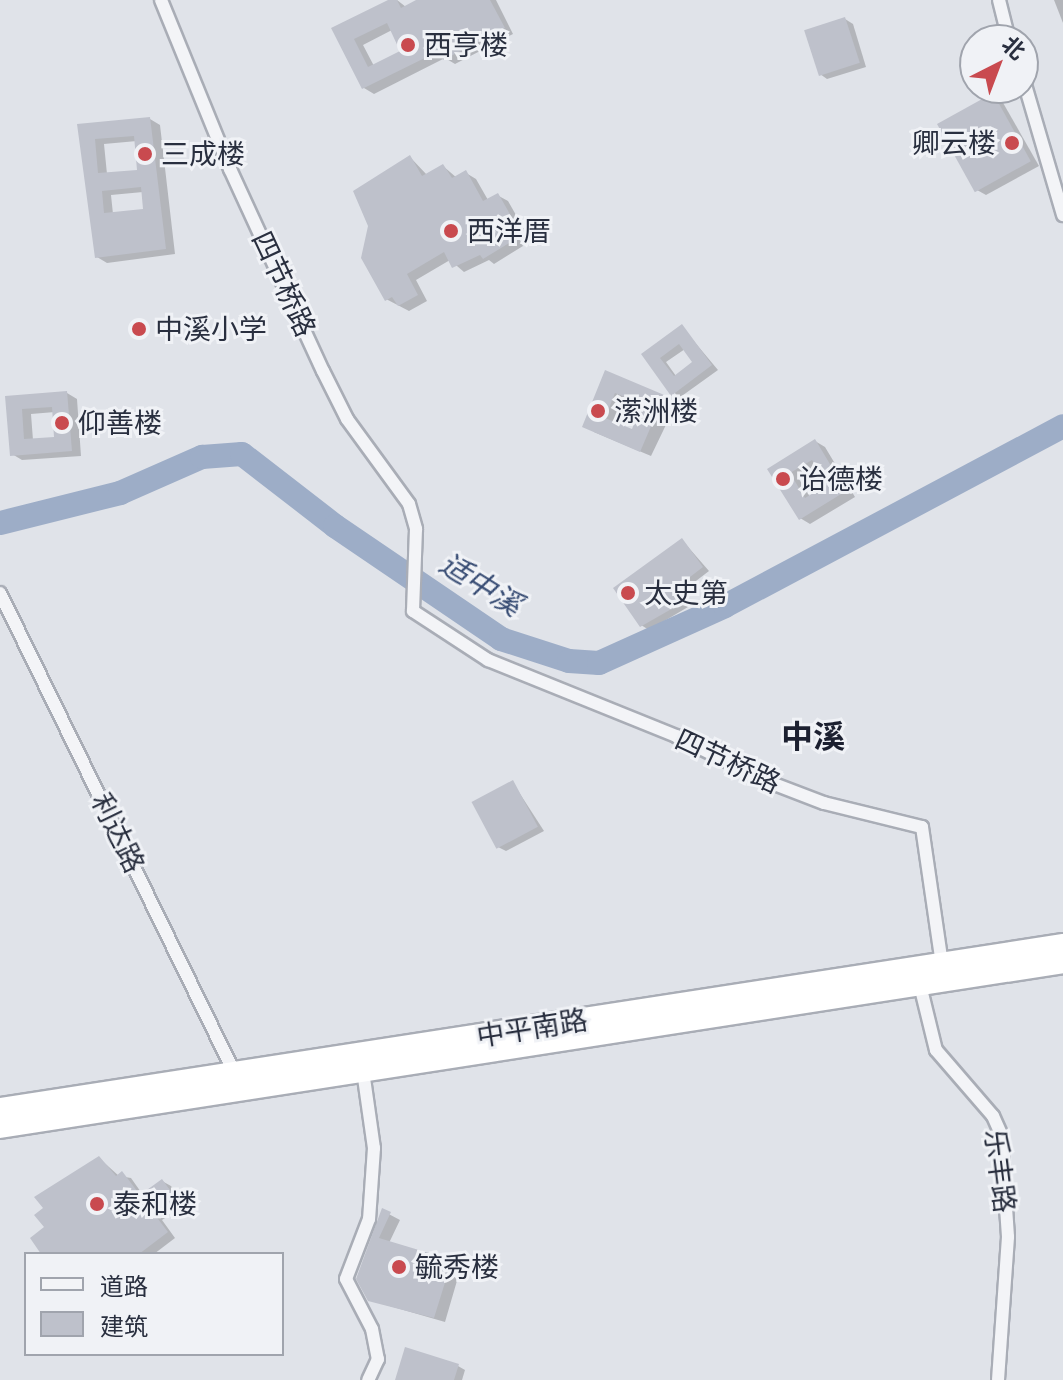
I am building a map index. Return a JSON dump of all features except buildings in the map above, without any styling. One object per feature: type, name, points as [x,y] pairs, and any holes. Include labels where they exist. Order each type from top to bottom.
[{"type":"highway","name":"中平南路","points":[[0,1109],[1063,945]]},
{"type":"highway","points":[[0,1127],[1063,962]]},
{"type":"street","name":"四节桥路","points":[[161,0],[230,169],[347,419],[409,504],[417,559],[413,611],[497,664],[676,736],[769,782],[824,803],[922,827],[942,964]]},
{"type":"street","points":[[999,0],[1005,24]]},
{"type":"street","points":[[1030,104],[1062,214]]},
{"type":"street","name":"利达路","points":[[0,593],[235,1074]]},
{"type":"street","name":"乐丰路","points":[[920,985],[936,1050],[993,1116],[1001,1134],[1008,1237],[998,1380]]},
{"type":"street","points":[[363,1071],[374,1148],[369,1219],[346,1279],[372,1329],[378,1359],[368,1380]]},
{"type":"waterway","name":"适中溪","points":[[0,523],[120,493],[202,457],[242,454],[335,526],[501,639],[569,661],[599,663],[725,606],[1063,426]]},
{"type":"place","name":"西亨楼","points":[[408,45]]},
{"type":"place","name":"卿云楼","points":[[1012,143]]},
{"type":"place","name":"三成楼","points":[[145,154]]},
{"type":"place","name":"西洋厝","points":[[451,231]]},
{"type":"place","name":"中溪小学","points":[[139,329]]},
{"type":"place","name":"潆洲楼","points":[[598,411]]},
{"type":"place","name":"仰善楼","points":[[62,423]]},
{"type":"place","name":"诒德楼","points":[[783,479]]},
{"type":"place","name":"太史第","points":[[628,593]]},
{"type":"place","name":"泰和楼","points":[[97,1204]]},
{"type":"place","name":"毓秀楼","points":[[399,1267]]},
{"type":"district","name":"中溪","points":[[813,736]]}]
